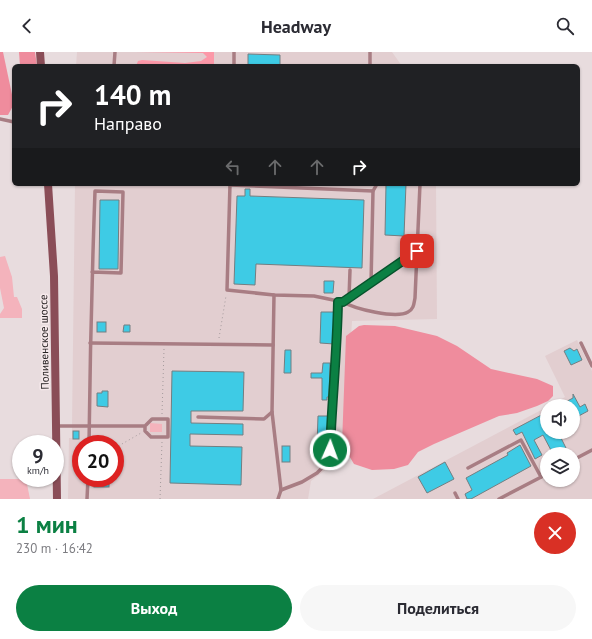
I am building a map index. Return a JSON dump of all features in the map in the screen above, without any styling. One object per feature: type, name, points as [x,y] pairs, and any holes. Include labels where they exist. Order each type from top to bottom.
[{"type":"street","points":[[40,52],[41,64]]},
{"type":"street","name":"Поливенское шоссе","points":[[48,186],[54,276],[57,499]]},
{"type":"lane","points":[[114,64],[115,52]]},
{"type":"lane","points":[[234,52],[234,64]]},
{"type":"lane","points":[[370,52],[370,64]]},
{"type":"lane","points":[[0,119],[12,122]]},
{"type":"lane","points":[[230,186],[227,290],[274,295],[314,296],[343,302],[350,306],[372,313],[406,313],[410,311],[414,304],[420,186]]},
{"type":"lane","points":[[254,186],[373,191]]},
{"type":"lane","points":[[371,284],[373,191],[376,186]]},
{"type":"lane","points":[[89,435],[90,342],[92,272],[95,191],[122,192],[121,273],[92,272]]},
{"type":"lane","points":[[343,302],[417,251]]},
{"type":"lane","points":[[349,298],[350,270]]},
{"type":"lane","points":[[274,295],[272,412],[281,490],[278,499]]},
{"type":"lane","points":[[281,490],[302,482],[317,473],[324,466],[330,450],[333,377],[337,349],[338,302]]},
{"type":"lane","points":[[90,342],[273,345]]},
{"type":"lane","points":[[581,343],[592,366]]},
{"type":"lane","points":[[198,417],[264,419],[272,412]]},
{"type":"lane","points":[[152,419],[168,419],[168,437],[151,437],[145,431],[145,426],[152,419]]},
{"type":"lane","points":[[57,426],[145,426]]},
{"type":"lane","points":[[468,468],[521,440],[540,475]]},
{"type":"lane","points":[[580,456],[592,450]]},
{"type":"lane","points":[[499,499],[540,478]]},
{"type":"lane","points":[[87,499],[88,487]]},
{"type":"lane","points":[[455,492],[458,499]]},
{"type":"path","points":[[217,344],[227,290]]},
{"type":"path","points":[[162,418],[165,344]]},
{"type":"path","points":[[124,443],[145,431]]},
{"type":"path","points":[[160,499],[162,437]]},
{"type":"shaded area","points":[[0,52],[3,52],[12,95],[12,108],[8,115],[0,115]]},
{"type":"shaded area","points":[[19,52],[35,52],[37,64],[20,64]]},
{"type":"shaded area","points":[[77,52],[392,52],[401,64],[76,64]]},
{"type":"shaded area","points":[[136,52],[214,52],[214,64],[137,64],[138,61],[142,60],[185,63],[201,61],[207,57],[203,53]]},
{"type":"shaded area","points":[[75,186],[436,186],[437,319],[352,321],[344,456],[311,481],[308,499],[68,499],[69,438],[72,438],[72,487],[124,487],[124,435],[72,435]]},
{"type":"shaded area","points":[[5,256],[12,277],[14,297],[17,297],[22,309],[22,318],[0,318],[0,314],[4,308],[0,288],[0,257]]},
{"type":"shaded area","points":[[359,326],[395,326],[437,336],[457,346],[491,369],[537,379],[553,386],[553,396],[550,399],[540,399],[540,405],[537,406],[517,413],[499,416],[434,444],[418,452],[408,465],[394,469],[372,470],[354,464],[342,444],[346,336]]},
{"type":"shaded area","points":[[577,340],[592,371],[592,499],[373,499],[540,411],[540,439],[580,439],[580,399],[561,399],[565,397],[545,356]]},
{"type":"shaded area","points":[[150,423],[162,424],[162,432],[150,432]]},
{"type":"shaded area","points":[[0,479],[12,479],[12,487],[28,487],[30,499],[0,499]]},
{"type":"building","points":[[248,54],[280,55],[280,64],[248,64]]},
{"type":"building","points":[[386,186],[406,186],[404,236],[385,235]]},
{"type":"building","points":[[245,189],[250,189],[250,196],[364,200],[362,268],[256,264],[255,285],[234,284],[237,196],[245,196]]},
{"type":"building","points":[[100,200],[119,200],[118,269],[99,269]]},
{"type":"building","points":[[324,281],[334,281],[333,293],[324,293]]},
{"type":"building","points":[[321,312],[335,312],[334,344],[320,343]]},
{"type":"building","points":[[97,322],[106,322],[106,332],[97,332]]},
{"type":"building","points":[[124,325],[130,325],[130,332],[123,332]]},
{"type":"building","points":[[570,348],[574,351],[577,349],[582,360],[571,365],[564,351]]},
{"type":"building","points":[[285,350],[291,350],[291,373],[284,373]]},
{"type":"building","points":[[323,363],[330,363],[329,397],[327,397],[327,400],[322,400],[322,378],[311,378],[311,373],[322,373]]},
{"type":"building","points":[[172,371],[244,372],[243,411],[191,411],[191,423],[243,424],[243,435],[190,434],[190,446],[242,447],[241,485],[170,483]]},
{"type":"building","points":[[102,391],[108,391],[108,407],[97,406],[97,393],[102,393]]},
{"type":"building","points":[[585,404],[588,411],[580,415],[580,407]]},
{"type":"building","points":[[318,416],[328,416],[327,446],[317,446]]},
{"type":"building","points":[[540,416],[540,437],[534,440],[540,451],[540,456],[535,459],[522,432],[516,435],[513,430]]},
{"type":"building","points":[[73,431],[79,431],[79,435],[73,435]]},
{"type":"building","points":[[545,439],[562,439],[566,447],[549,447]]},
{"type":"building","points":[[520,445],[531,466],[471,499],[467,499],[465,494],[472,490],[466,478],[508,455],[507,453]]},
{"type":"building","points":[[282,446],[290,446],[290,462],[282,462]]},
{"type":"building","points":[[445,462],[454,479],[427,493],[418,477]]},
{"type":"route","points":[[330,450],[333,377],[337,349],[338,302],[343,302],[371,284],[417,251]]}]
